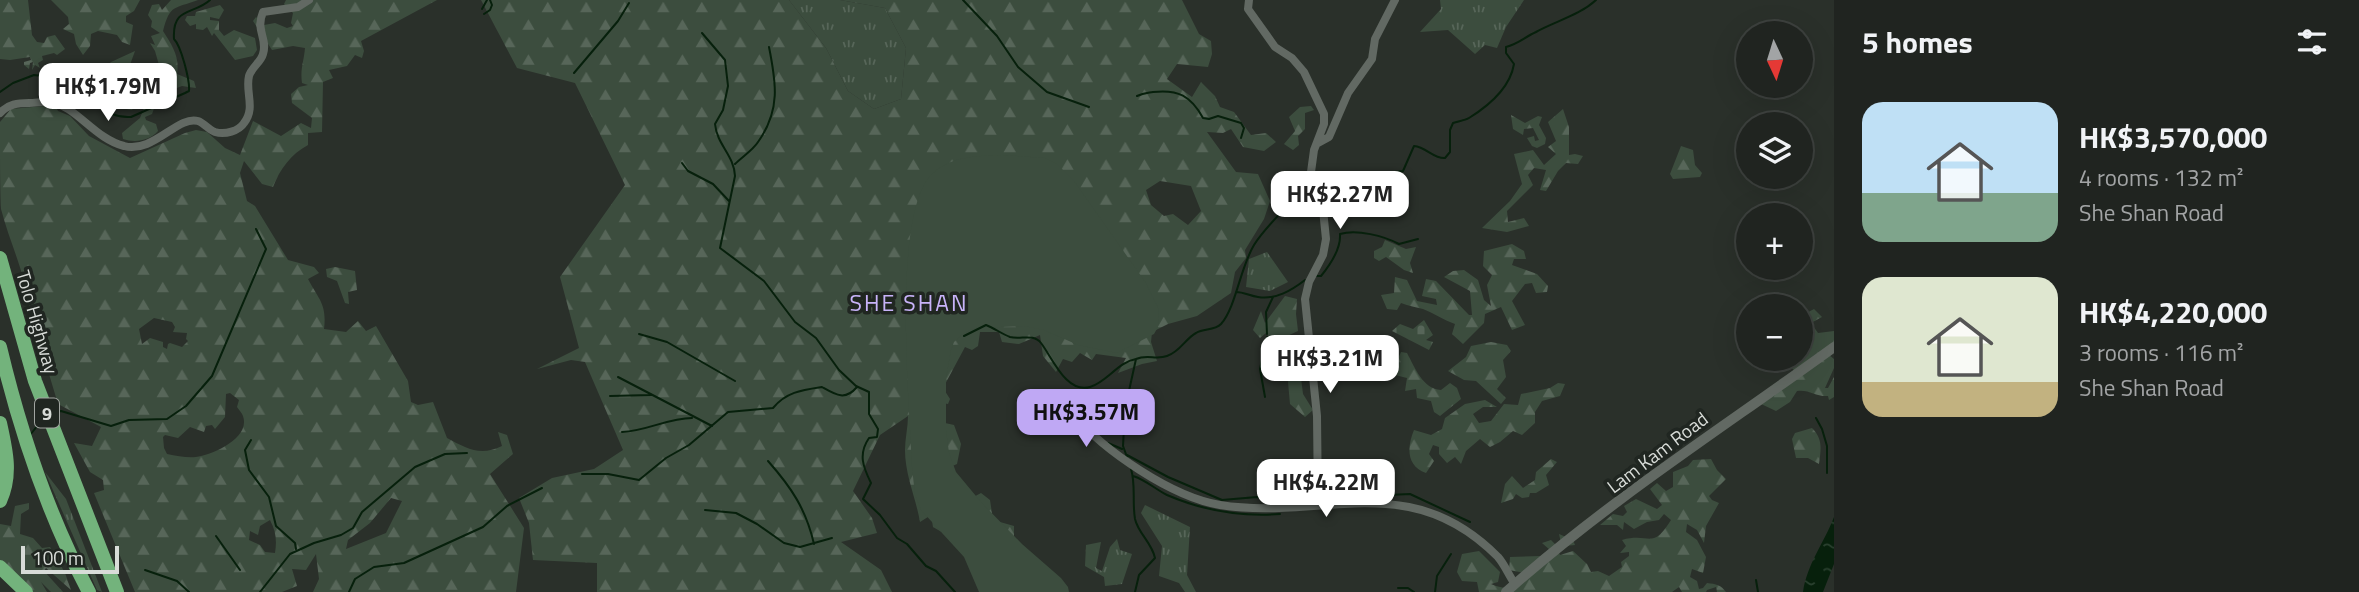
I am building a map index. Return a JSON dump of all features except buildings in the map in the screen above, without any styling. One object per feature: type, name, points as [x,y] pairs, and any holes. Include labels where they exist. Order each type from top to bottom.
[{"type":"highway","name":"Tolo Highway","points":[[0,258],[28,359],[67,467],[117,592]]},
{"type":"highway","name":"9","points":[[0,346],[40,478],[62,536],[89,592]]},
{"type":"highway","points":[[0,423],[8,472],[0,501]]},
{"type":"highway","points":[[0,567],[26,592]]},
{"type":"highway","points":[[0,578],[15,592]]},
{"type":"main road","name":"Lam Kam Road","points":[[1510,588],[1722,425],[1834,346]]},
{"type":"street","points":[[0,113],[17,103],[51,102],[67,108],[98,135],[124,146],[141,146],[153,142],[187,121],[198,121],[214,132],[231,132],[244,125],[249,114],[251,105],[248,76],[263,54],[264,43],[258,23],[263,12],[298,7],[309,0]]},
{"type":"street","points":[[1249,0],[1248,9],[1261,29],[1278,49],[1292,58],[1307,79],[1324,114],[1324,124],[1314,150],[1312,176],[1318,184],[1326,239],[1322,258],[1310,279],[1305,303],[1314,378],[1318,504]]},
{"type":"street","points":[[1318,143],[1329,136],[1348,93],[1373,59],[1375,39],[1395,0]]},
{"type":"street","points":[[1073,414],[1088,432],[1138,469],[1167,486],[1216,504],[1245,507],[1389,503],[1431,514],[1468,533],[1499,559],[1510,588]]},
{"type":"street","points":[[1266,474],[1269,487],[1279,506]]},
{"type":"green space","points":[[0,0],[28,0],[32,35],[37,42],[44,43],[47,37],[55,35],[65,49],[57,55],[54,53],[42,56],[43,60],[38,63],[40,68],[35,65],[32,70],[33,62],[30,63],[29,69],[24,65],[24,62],[31,60],[30,57],[0,59]]},
{"type":"green space","points":[[51,0],[140,0],[134,11],[126,16],[126,22],[133,25],[130,45],[122,42],[117,35],[98,31],[91,34],[90,46],[83,55],[76,44],[74,34],[63,29],[69,24],[68,17]]},
{"type":"green space","points":[[171,0],[198,0],[174,9],[168,16],[163,31],[176,57],[177,74],[194,81],[196,88],[182,86],[159,95],[152,114],[145,117],[156,124],[158,131],[142,140],[123,139],[122,133],[140,118],[146,103],[136,103],[132,110],[121,108],[119,102],[111,109],[105,107],[112,100],[109,93],[102,98],[99,96],[100,87],[93,81],[111,62],[135,51],[127,73],[148,99],[163,79],[150,43],[155,45],[151,36],[160,33],[151,27],[152,21],[148,15],[152,5],[159,4],[162,10]]},
{"type":"green space","points":[[286,0],[437,0],[361,41],[364,51],[362,58],[355,55],[347,66],[329,70],[333,78],[323,82],[322,132],[308,133],[308,145],[287,163],[273,187],[262,184],[244,161],[240,173],[247,201],[255,206],[288,260],[314,267],[319,273],[308,279],[323,308],[324,329],[346,332],[358,321],[366,331],[376,326],[408,381],[411,402],[418,405],[433,402],[447,438],[467,448],[487,451],[502,446],[498,432],[507,435],[513,454],[490,474],[524,528],[516,592],[313,592],[319,579],[316,554],[306,570],[292,569],[297,586],[282,592],[135,592],[94,493],[104,490],[103,480],[90,472],[74,443],[92,446],[101,427],[58,404],[49,374],[45,346],[37,339],[44,331],[30,314],[22,273],[1,209],[0,122],[11,109],[55,105],[58,111],[70,116],[89,136],[130,158],[196,130],[207,132],[225,148],[240,155],[253,121],[281,136],[301,123],[311,128],[312,118],[292,103],[291,94],[299,87],[308,85],[302,83],[305,48],[293,46],[272,50],[253,21],[256,17],[264,25],[275,23],[287,28],[293,26],[293,13],[284,4]],"holes":[[[154,318],[172,322],[175,327],[173,332],[187,333],[188,341],[182,347],[170,343],[167,349],[163,347],[163,342],[150,338],[142,344],[139,329]],[[230,393],[239,400],[237,407],[243,416],[244,424],[236,438],[203,456],[167,454],[164,448],[165,435],[178,438],[190,427],[204,432],[206,426],[212,425],[215,429],[225,417],[226,394]],[[391,498],[402,501],[386,533],[346,549],[348,540],[370,523]],[[270,520],[276,536],[275,553],[265,552],[260,545],[249,540],[250,531],[258,535],[260,526]]]},
{"type":"green space","points":[[481,0],[789,0],[826,48],[848,91],[874,109],[901,99],[906,48],[885,8],[840,0],[1182,0],[1199,34],[1211,41],[1212,54],[1208,67],[1177,64],[1167,79],[1192,97],[1201,82],[1215,96],[1220,107],[1234,112],[1251,135],[1266,133],[1276,142],[1264,151],[1243,147],[1231,129],[1223,133],[1207,132],[1236,172],[1258,174],[1270,201],[1264,219],[1245,250],[1246,258],[1235,272],[1231,293],[1197,316],[1168,324],[1152,332],[1151,342],[1157,361],[1118,373],[1126,358],[1096,354],[1092,360],[1080,353],[1072,362],[1063,359],[1056,372],[1043,356],[1040,335],[1019,344],[1002,342],[999,332],[980,332],[978,346],[972,350],[965,347],[943,388],[950,399],[948,404],[937,402],[936,421],[954,425],[961,444],[957,464],[943,470],[968,500],[981,493],[990,500],[993,520],[1014,526],[1014,550],[952,538],[933,527],[931,515],[920,522],[905,459],[908,416],[880,435],[853,491],[872,518],[877,533],[841,542],[881,570],[892,592],[597,592],[597,563],[533,560],[529,523],[519,498],[552,478],[594,469],[623,450],[585,362],[571,360],[537,369],[579,348],[560,277],[625,185],[575,83],[517,68]],"holes":[[[1160,181],[1191,186],[1201,211],[1188,225],[1173,214],[1164,216],[1151,205],[1146,190]]]},
{"type":"green space","points":[[789,0],[840,0],[885,8],[906,48],[901,99],[874,109],[848,91],[826,48]]},
{"type":"green space","points":[[1440,0],[1524,0],[1506,27],[1497,48],[1485,45],[1475,54],[1448,30],[1420,32],[1441,9]]},
{"type":"green space","points":[[220,5],[224,10],[219,19],[210,17],[210,20],[219,21],[219,30],[224,36],[234,30],[255,38],[257,50],[253,56],[235,60],[207,27],[203,30],[196,29],[196,24],[190,26],[185,20],[187,16],[195,16],[196,12]]},
{"type":"green space","points":[[1311,106],[1314,110],[1305,113],[1305,129],[1298,136],[1299,145],[1293,150],[1284,144],[1295,131],[1289,117],[1300,107]]},
{"type":"green space","points":[[1563,109],[1569,127],[1569,155],[1583,156],[1578,164],[1566,163],[1546,191],[1540,190],[1546,170],[1534,168],[1528,175],[1533,185],[1507,211],[1508,222],[1524,218],[1529,226],[1507,232],[1482,228],[1510,201],[1522,184],[1514,154],[1533,150],[1544,165],[1556,154],[1548,147],[1556,141],[1548,122]]},
{"type":"green space","points":[[1511,115],[1525,123],[1538,116],[1542,117],[1539,125],[1546,138],[1545,144],[1537,148],[1532,146],[1527,138],[1534,136],[1535,141],[1539,140],[1533,128],[1524,129],[1523,135],[1513,129]]},
{"type":"green space","points":[[1681,146],[1693,150],[1695,165],[1702,173],[1700,177],[1673,179],[1670,174]]},
{"type":"green space","points":[[1002,155],[1045,158],[1057,164],[1074,181],[1146,283],[1159,310],[1158,327],[1154,334],[1117,353],[1078,345],[1044,330],[1024,326],[976,328],[964,333],[954,342],[951,350],[946,378],[946,430],[949,453],[956,472],[1022,544],[1061,578],[1069,592],[979,592],[964,557],[921,510],[915,495],[906,313],[911,228],[919,196],[932,174],[947,164],[965,158]]},
{"type":"green space","points":[[1385,240],[1406,249],[1416,247],[1410,263],[1413,273],[1386,257],[1379,261],[1374,258],[1374,251],[1382,247]]},
{"type":"green space","points":[[1512,244],[1524,251],[1526,259],[1514,259],[1512,265],[1537,274],[1548,286],[1547,292],[1536,293],[1532,283],[1525,284],[1512,301],[1525,325],[1512,330],[1501,307],[1485,314],[1484,323],[1463,344],[1452,334],[1455,324],[1427,311],[1401,303],[1397,310],[1387,309],[1381,295],[1394,293],[1395,277],[1407,280],[1417,301],[1437,305],[1436,299],[1422,296],[1426,279],[1436,281],[1472,315],[1470,291],[1444,277],[1453,271],[1464,270],[1478,280],[1484,300],[1491,306],[1487,285],[1492,275],[1483,266],[1484,251]]},
{"type":"green space","points":[[1267,252],[1288,282],[1270,291],[1246,287],[1249,259]]},
{"type":"green space","points":[[335,267],[355,271],[357,290],[348,292],[349,304],[345,303],[337,281],[327,277],[326,269]]},
{"type":"green space","points":[[1285,296],[1297,299],[1298,331],[1285,337],[1270,338],[1266,333],[1260,338],[1253,330],[1261,311],[1265,323]]},
{"type":"green space","points":[[1813,310],[1822,317],[1813,322]]},
{"type":"green space","points":[[1424,320],[1433,335],[1426,340],[1433,342],[1429,350],[1392,331],[1400,324],[1413,329]]},
{"type":"green space","points":[[1813,326],[1818,333],[1834,331],[1834,346],[1828,354],[1834,359],[1834,368],[1825,388],[1828,388],[1834,377],[1834,397],[1829,400],[1828,396],[1797,391],[1790,402],[1776,411],[1759,403],[1793,371],[1813,371]]},
{"type":"green space","points":[[1491,342],[1507,345],[1511,351],[1503,360],[1506,377],[1497,389],[1506,398],[1501,404],[1476,381],[1464,380],[1448,371],[1466,357],[1471,346]]},
{"type":"green space","points":[[1401,352],[1407,353],[1420,377],[1429,386],[1441,390],[1450,383],[1457,388],[1461,399],[1440,416],[1434,412],[1431,401],[1417,398],[1416,389],[1405,391],[1407,378],[1391,374]]},
{"type":"green space","points":[[1299,362],[1303,394],[1313,410],[1305,417],[1290,404],[1288,382],[1292,365]]},
{"type":"green space","points":[[1558,383],[1565,384],[1560,396],[1542,401],[1535,412],[1535,423],[1522,435],[1513,431],[1490,447],[1480,439],[1466,451],[1461,464],[1455,457],[1447,463],[1439,454],[1439,447],[1433,445],[1429,454],[1434,461],[1426,473],[1419,470],[1412,461],[1409,449],[1414,430],[1431,435],[1442,429],[1445,418],[1465,404],[1485,400],[1497,407],[1483,407],[1473,414],[1479,423],[1491,421],[1504,404],[1518,405],[1521,394],[1550,388]]},
{"type":"green space","points":[[1812,428],[1820,440],[1819,464],[1808,458],[1796,458],[1792,439],[1795,433]]},
{"type":"green space","points":[[1551,459],[1557,462],[1546,475],[1549,485],[1536,493],[1530,493],[1529,497],[1522,498],[1516,494],[1513,499],[1501,503],[1505,484],[1512,476],[1523,488],[1535,480],[1536,472]]},
{"type":"green space","points":[[1711,459],[1726,479],[1709,496],[1719,503],[1706,526],[1704,543],[1697,530],[1687,524],[1686,532],[1697,540],[1706,557],[1703,573],[1692,569],[1690,577],[1697,581],[1699,589],[1707,583],[1718,585],[1726,592],[1717,592],[1716,587],[1706,592],[1682,592],[1679,587],[1672,592],[1479,592],[1477,582],[1462,581],[1457,572],[1462,554],[1479,551],[1500,572],[1498,582],[1491,584],[1508,588],[1530,574],[1509,570],[1510,557],[1542,556],[1550,550],[1542,543],[1551,540],[1557,546],[1561,543],[1559,534],[1573,540],[1575,545],[1564,546],[1558,551],[1560,555],[1573,551],[1587,564],[1591,572],[1598,571],[1609,576],[1622,567],[1621,562],[1629,556],[1629,552],[1620,553],[1626,546],[1622,540],[1655,538],[1671,520],[1664,514],[1659,520],[1647,522],[1634,529],[1624,522],[1623,530],[1617,525],[1600,525],[1613,514],[1623,516],[1627,512],[1624,506],[1636,499],[1657,509],[1662,505],[1650,489],[1657,483],[1666,491],[1673,487],[1673,472],[1688,466],[1693,460]]},
{"type":"green space","points":[[45,472],[66,499],[102,592],[97,590]]},
{"type":"green space","points":[[29,503],[29,509],[21,514],[20,534],[33,538],[42,548],[50,547],[71,590],[46,568],[44,571],[63,592],[51,592],[41,582],[47,592],[31,592],[0,568],[0,524],[11,526],[15,506]]},
{"type":"green space","points":[[1145,505],[1190,527],[1187,575],[1196,592],[1185,592],[1179,583],[1159,576],[1162,546],[1141,513]]},
{"type":"green space","points":[[1117,539],[1120,550],[1132,554],[1122,584],[1105,586],[1104,577],[1085,566],[1086,545],[1101,542],[1096,568],[1102,571],[1110,547]]},
{"type":"water","points":[[1834,517],[1834,564],[1823,592],[1803,592],[1812,563]]},
{"type":"waterway","points":[[0,92],[13,83],[34,75],[58,78],[73,76],[92,84],[96,91],[96,104],[100,107],[116,115],[131,117],[189,91],[184,64],[174,39],[174,28],[180,16],[210,0]]},
{"type":"waterway","points":[[482,9],[487,0]]},
{"type":"waterway","points":[[484,14],[490,10],[490,0]]},
{"type":"waterway","points":[[963,0],[997,36],[1018,67],[1047,92],[1089,107]]},
{"type":"waterway","points":[[1320,179],[1343,183],[1368,175],[1403,171],[1414,146],[1445,158],[1450,152],[1450,130],[1453,123],[1467,119],[1484,107],[1498,95],[1508,81],[1514,64],[1506,53],[1506,47],[1575,14],[1596,0]]},
{"type":"waterway","points":[[574,73],[618,21],[629,3]]},
{"type":"waterway","points":[[702,33],[725,60],[728,86],[723,110],[715,124],[732,162],[735,176],[720,248],[764,281],[795,322],[816,338],[839,370],[856,386],[869,392],[869,414],[878,429],[877,437],[869,438],[864,450],[864,466],[871,483],[863,499],[880,515],[897,538],[907,544],[926,566],[936,571],[955,592]]},
{"type":"waterway","points":[[735,164],[756,145],[770,119],[775,84],[769,47]]},
{"type":"waterway","points":[[1137,96],[1162,91],[1177,93],[1194,104],[1203,118],[1218,116],[1241,123],[1244,128],[1241,138]]},
{"type":"waterway","points":[[682,163],[688,171],[713,184],[729,201]]},
{"type":"waterway","points":[[1127,457],[1123,446],[1125,409],[1136,359],[1167,356],[1196,333],[1221,324],[1231,308],[1254,245],[1302,188],[1312,181]]},
{"type":"waterway","points":[[56,412],[61,411],[111,426],[129,420],[167,419],[186,406],[212,376],[266,249],[256,229]]},
{"type":"waterway","points":[[1317,276],[1321,276],[1328,267],[1339,245],[1340,234],[1370,234],[1399,244],[1418,239]]},
{"type":"waterway","points":[[1236,292],[1265,298],[1277,296],[1305,280]]},
{"type":"waterway","points":[[1267,334],[1266,312],[1273,297]]},
{"type":"waterway","points":[[964,336],[986,325],[1010,337],[1034,338],[1041,343],[1067,380],[1081,388],[1102,381],[1124,364],[1136,359]]},
{"type":"waterway","points":[[639,334],[667,342],[735,381]]},
{"type":"waterway","points":[[1265,397],[1260,369],[1267,337]]},
{"type":"waterway","points":[[618,377],[712,426]]},
{"type":"waterway","points":[[582,474],[608,474],[639,480],[666,458],[689,445],[728,412],[773,408],[789,395],[808,389],[822,387],[844,395],[857,387]]},
{"type":"waterway","points":[[610,396],[651,395]]},
{"type":"waterway","points":[[622,432],[692,418]]},
{"type":"waterway","points":[[1816,418],[1827,446],[1827,473]]},
{"type":"waterway","points":[[30,435],[42,420]]},
{"type":"waterway","points":[[251,440],[245,450],[249,470],[269,497],[276,526],[295,543],[296,549]]},
{"type":"waterway","points":[[1108,443],[1122,449]]},
{"type":"waterway","points":[[260,592],[290,554],[353,528],[362,512],[415,467],[445,454],[467,453]]},
{"type":"waterway","points":[[1127,455],[1168,477],[1222,500],[1257,497],[1271,500]]},
{"type":"waterway","points":[[768,461],[797,499],[814,544]]},
{"type":"waterway","points":[[1131,469],[1135,519],[1155,558],[1139,575],[1135,592]]},
{"type":"waterway","points":[[1133,476],[1167,495],[1208,509],[1236,514],[1280,514]]},
{"type":"waterway","points":[[349,592],[355,579],[374,567],[404,563],[483,527],[507,506],[542,488]]},
{"type":"waterway","points":[[1322,498],[1410,494],[1470,522]]},
{"type":"waterway","points":[[1280,500],[1313,499]]},
{"type":"waterway","points":[[705,510],[736,513],[784,543],[800,547],[832,538]]},
{"type":"waterway","points":[[216,536],[240,570]]},
{"type":"waterway","points":[[1435,592],[1437,576],[1451,554]]},
{"type":"waterway","points":[[145,570],[177,581],[189,592]]},
{"type":"waterway","points":[[1756,580],[1758,592]]},
{"type":"waterway","points":[[1398,588],[1408,588],[1414,592]]},
{"type":"district","name":"SHE SHAN","points":[[909,302]]}]
